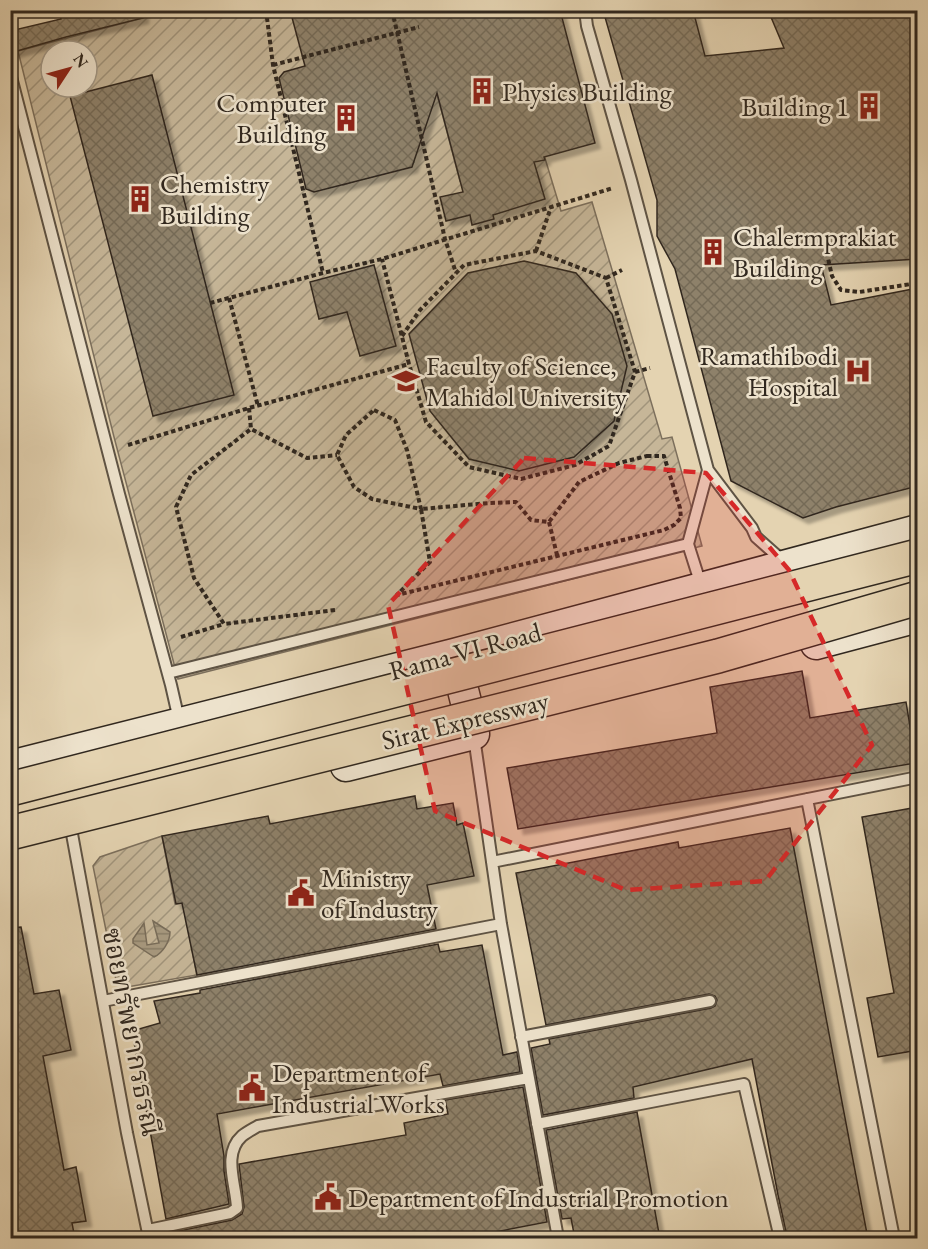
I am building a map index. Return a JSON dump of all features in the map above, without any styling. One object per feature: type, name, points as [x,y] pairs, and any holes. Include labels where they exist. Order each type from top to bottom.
[{"type":"highway","name":"Sirat Expressway","points":[[10,789],[918,556]]},
{"type":"highway","name":"Sirat Expressway","points":[[10,833],[718,657],[918,598]]},
{"type":"main road","name":"Rama VI Road","points":[[10,766],[454,654],[918,530]]},
{"type":"main road","points":[[10,849],[474,734],[918,617]]},
{"type":"main road","points":[[454,654],[474,734]]},
{"type":"lane","points":[[585,10],[587,26],[631,180],[708,470],[752,528],[756,537],[788,565]]},
{"type":"lane","points":[[10,73],[180,723]]},
{"type":"lane","points":[[702,588],[688,544],[708,470]]},
{"type":"lane","points":[[168,673],[688,544]]},
{"type":"lane","points":[[474,734],[501,924],[558,1239]]},
{"type":"lane","points":[[492,862],[918,777]]},
{"type":"lane","points":[[807,799],[894,1239]]},
{"type":"lane","name":"ซอยทรัพยากรธรณี","points":[[72,834],[148,1234]]},
{"type":"lane","points":[[102,1001],[501,924]]},
{"type":"lane","points":[[521,1036],[710,1001]]},
{"type":"lane","points":[[148,1234],[230,1213],[237,1208],[230,1158],[233,1148],[242,1136],[258,1126],[528,1078]]},
{"type":"lane","points":[[537,1125],[744,1084],[779,1234]]},
{"type":"path","points":[[266,10],[273,65],[323,273]]},
{"type":"path","points":[[392,10],[456,274]]},
{"type":"path","points":[[273,65],[419,27]]},
{"type":"path","points":[[210,303],[382,259],[613,188]]},
{"type":"path","points":[[536,251],[550,207]]},
{"type":"path","points":[[825,245],[832,276],[841,290],[859,292],[918,283]]},
{"type":"path","points":[[402,336],[420,310],[464,265],[536,251],[606,278],[622,270]]},
{"type":"path","points":[[382,259],[426,422],[469,467],[521,479],[575,465],[609,446],[634,372],[606,278]]},
{"type":"path","points":[[229,298],[258,406]]},
{"type":"path","points":[[128,445],[249,408],[409,364]]},
{"type":"path","points":[[634,372],[650,368]]},
{"type":"path","points":[[249,408],[251,429]]},
{"type":"path","points":[[337,455],[346,435],[374,410],[395,420],[408,450],[430,562],[397,595]]},
{"type":"path","points":[[251,429],[307,458],[337,455]]},
{"type":"path","points":[[224,624],[194,578],[176,507],[191,475],[251,429]]},
{"type":"path","points":[[337,455],[354,487],[372,499],[421,509],[516,502],[531,520],[549,522]]},
{"type":"path","points":[[389,597],[664,530],[674,525],[681,518],[680,508],[664,456],[647,456],[619,463],[579,482],[549,522]]},
{"type":"path","points":[[549,522],[557,555]]},
{"type":"path","points":[[181,637],[224,624],[341,609]]},
{"type":"highlighted area","points":[[524,458],[706,473],[789,570],[872,745],[765,881],[626,890],[435,811],[388,605]]},
{"type":"shaded area","name":"Faculty of Science, Mahidol University","points":[[169,11],[415,11],[460,181],[544,155],[561,211],[592,202],[662,439],[672,437],[702,546],[178,679],[114,437],[18,51],[39,45],[39,99],[99,99],[99,39],[63,39]],"holes":[[[380,53],[414,162],[343,185],[312,71]]]},
{"type":"shaded area","points":[[162,836],[175,904],[191,902],[185,914],[197,975],[127,987],[116,980],[93,866],[100,857]]},
{"type":"shaded area","points":[[153,921],[170,932],[165,946],[154,957],[133,943],[133,939],[144,923],[147,945],[159,943]]},
{"type":"building","points":[[59,10],[143,10],[143,18],[59,39],[39,39],[39,45],[10,53],[10,31],[61,19]]},
{"type":"building","points":[[290,10],[560,10],[595,143],[534,162],[545,199],[493,215],[494,219],[472,225],[470,215],[446,221],[440,197],[463,192],[437,93],[412,167],[314,192],[306,189],[279,78],[284,72],[305,66]]},
{"type":"building","points":[[603,10],[693,10],[705,56],[784,48],[768,10],[918,10],[918,259],[821,265],[831,305],[918,288],[918,486],[803,518],[731,481],[675,269],[657,236],[657,200]]},
{"type":"building","name":"Chemistry Building","points":[[152,75],[234,395],[153,416],[71,99],[99,99],[99,89]]},
{"type":"building","points":[[524,261],[576,273],[612,314],[627,366],[614,421],[574,457],[519,471],[469,459],[430,411],[409,334],[468,273]]},
{"type":"building","points":[[374,265],[396,346],[360,356],[347,312],[319,319],[310,282]]},
{"type":"building","points":[[802,671],[810,718],[906,702],[916,763],[518,829],[507,768],[717,733],[710,687]]},
{"type":"building","name":"Ministry of Industry","points":[[415,796],[417,809],[453,803],[457,825],[463,823],[474,876],[427,885],[436,929],[197,975],[182,903],[176,904],[162,836],[268,816],[270,824]]},
{"type":"building","points":[[918,807],[918,1050],[878,1057],[867,998],[894,993],[862,817]]},
{"type":"building","points":[[790,828],[868,1239],[786,1239],[752,1059],[633,1087],[634,1098],[543,1115],[531,1048],[550,1044],[549,1039],[711,1008],[715,1006],[717,1000],[715,996],[709,994],[546,1025],[516,873],[678,842],[679,848]]},
{"type":"building","points":[[21,927],[34,994],[59,990],[71,1050],[43,1056],[64,1170],[76,1167],[86,1221],[72,1223],[75,1239],[10,1239],[10,928]]},
{"type":"building","name":"Department of Industrial Works","points":[[438,944],[440,952],[482,945],[503,1055],[517,1052],[520,1072],[443,1086],[440,1074],[217,1114],[229,1204],[166,1219],[132,1031],[160,1023],[154,1001]]},
{"type":"building","points":[[523,1087],[547,1222],[459,1239],[170,1239],[169,1233],[232,1220],[242,1214],[244,1207],[239,1164],[406,1135],[404,1123],[448,1114],[445,1100]]},
{"type":"building","points":[[637,1112],[660,1239],[575,1239],[571,1218],[562,1219],[546,1130]]},
{"type":"place","name":"Physics Building","points":[[482,91]]},
{"type":"place","name":"Building 1","points":[[869,106]]},
{"type":"place","name":"Computer Building","points":[[346,118]]},
{"type":"place","name":"Chemistry Building","points":[[140,199]]},
{"type":"place","name":"Chalermprakiat Building","points":[[713,252]]},
{"type":"place","name":"Ramathibodi Hospital","points":[[858,371]]},
{"type":"place","name":"Faculty of Science, Mahidol University","points":[[406,381]]},
{"type":"place","name":"Ministry of Industry","points":[[301,893]]},
{"type":"place","name":"Department of Industrial Works","points":[[252,1088]]},
{"type":"place","name":"Department of Industrial Promotion","points":[[328,1197]]}]
